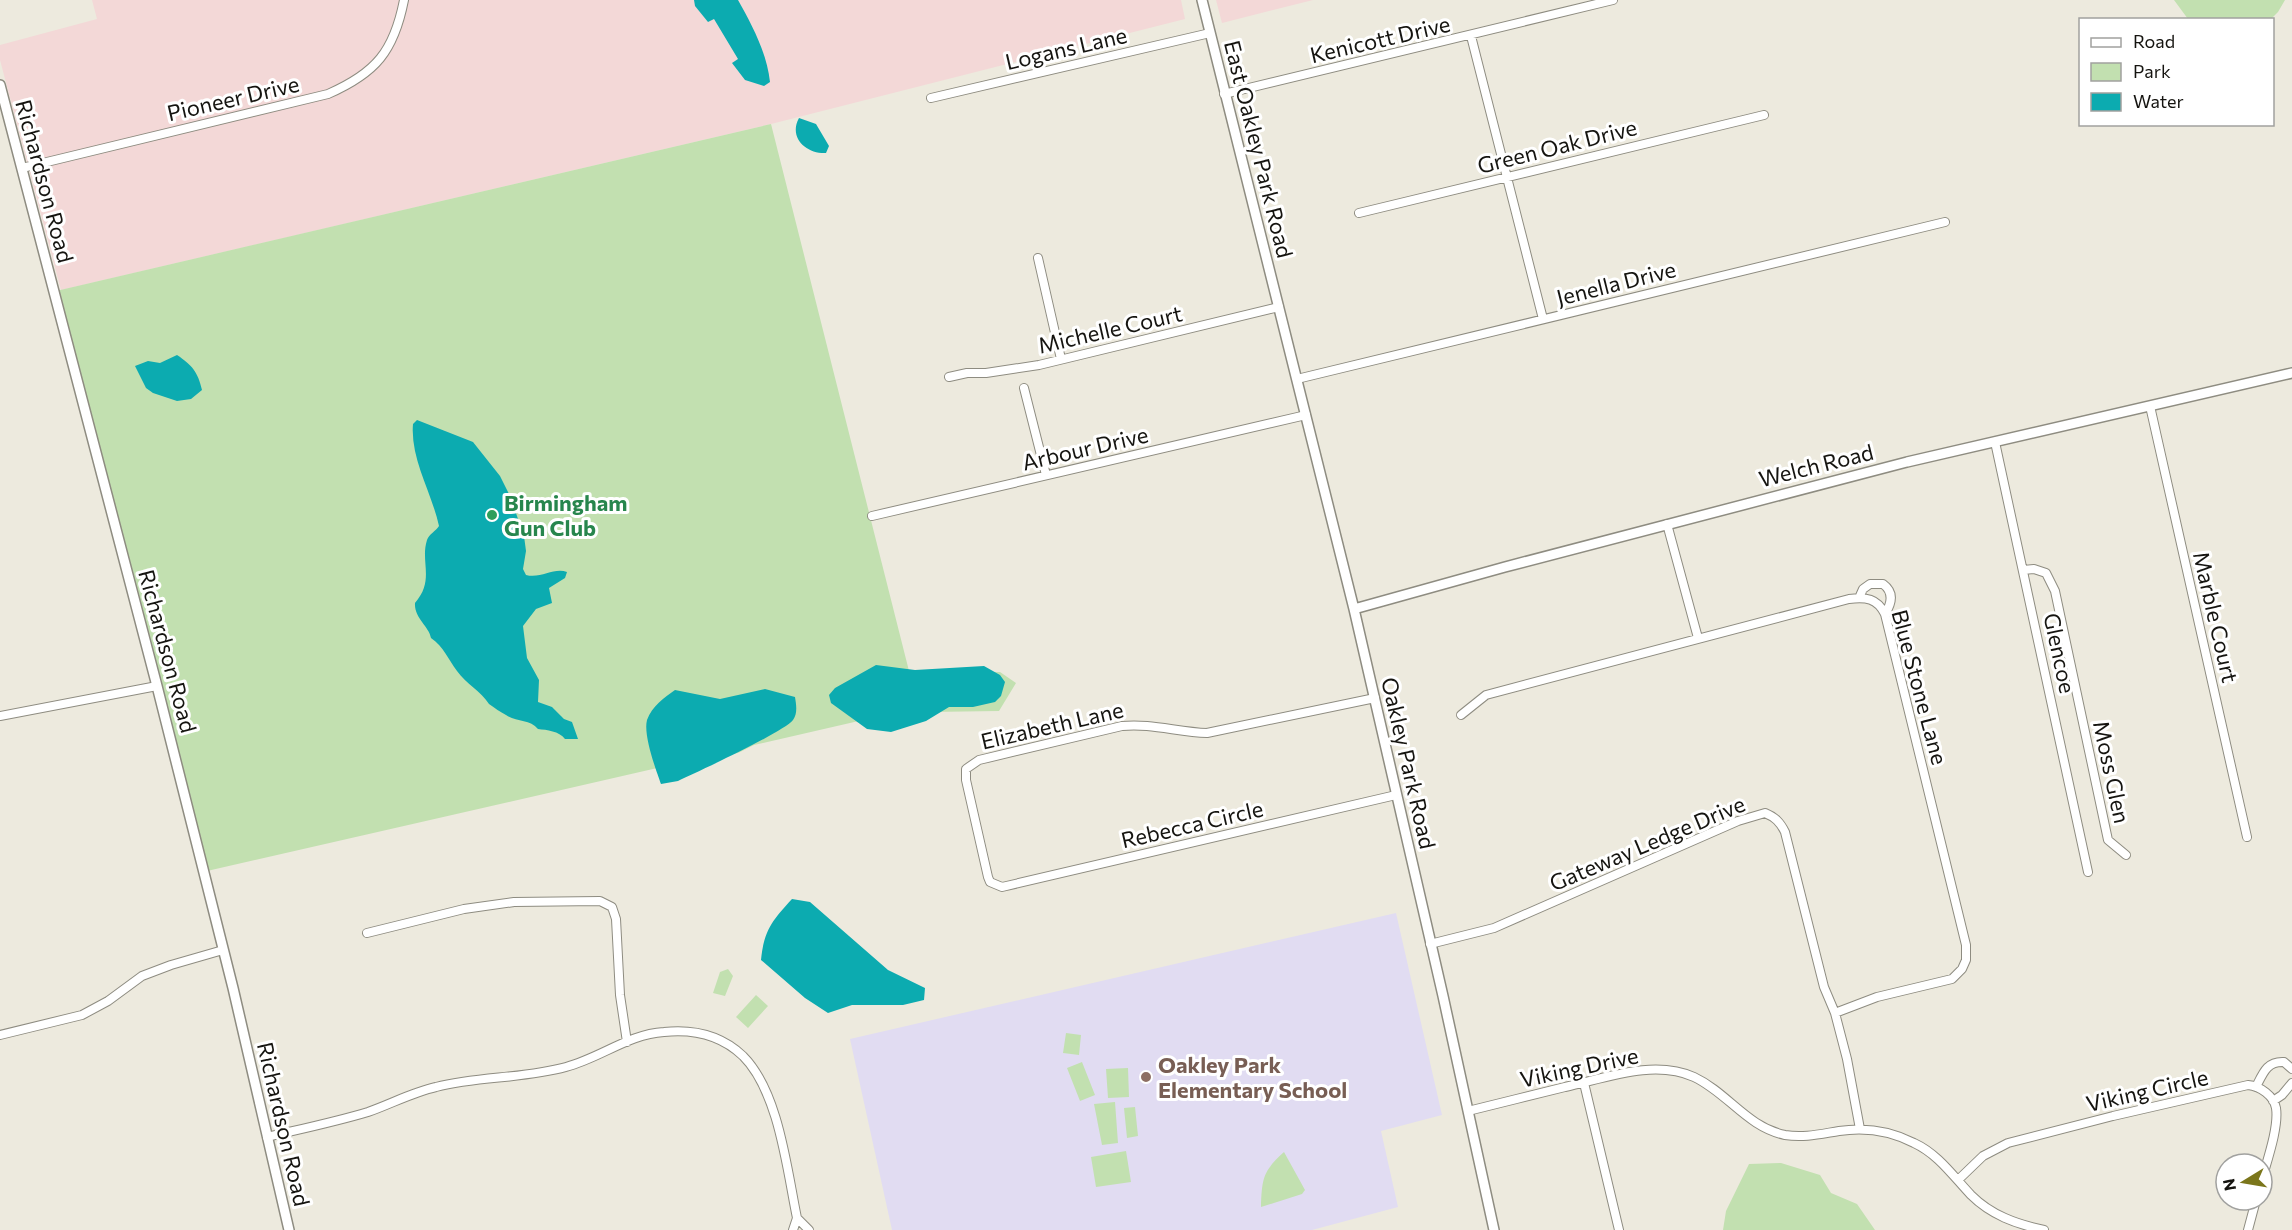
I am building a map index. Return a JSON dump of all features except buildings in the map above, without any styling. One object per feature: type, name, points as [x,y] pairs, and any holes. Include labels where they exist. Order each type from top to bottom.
[{"type":"street","name":"Pioneer Drive","points":[[22,168],[328,94],[344,87],[372,70],[390,46],[399,24],[404,0]]},
{"type":"street","name":"East Oakley Park Road","points":[[1202,0],[1278,307]]},
{"type":"street","name":"Kenicott Drive","points":[[1224,94],[1613,0]]},
{"type":"street","name":"Logans Lane","points":[[931,98],[1210,33]]},
{"type":"street","points":[[1471,36],[1543,319]]},
{"type":"street","name":"Richardson Road","points":[[0,85],[157,686],[223,950],[289,1230]]},
{"type":"street","name":"Green Oak Drive","points":[[1359,213],[1764,115]]},
{"type":"street","name":"Jenella Drive","points":[[1297,379],[1945,222]]},
{"type":"street","points":[[1038,258],[1060,359]]},
{"type":"street","name":"Michelle Court","points":[[949,376],[967,373],[986,374],[1039,365],[1278,307]]},
{"type":"street","name":"Oakley Park Road","points":[[1278,307],[1375,698],[1494,1230]]},
{"type":"street","name":"Welch Road","points":[[1354,609],[1844,478],[2292,374]]},
{"type":"street","points":[[1024,388],[1046,475]]},
{"type":"street","name":"Marble Court","points":[[2150,406],[2247,837]]},
{"type":"street","name":"Arbour Drive","points":[[872,516],[1306,415]]},
{"type":"street","name":"Glencoe","points":[[1995,442],[2088,872]]},
{"type":"street","points":[[1667,524],[1698,638]]},
{"type":"street","name":"Moss Glen","points":[[2023,570],[2034,569],[2046,573],[2055,591],[2108,840],[2126,855]]},
{"type":"street","points":[[1859,598],[1863,589],[1870,584],[1883,584],[1888,588],[1891,596],[1891,603],[1885,614]]},
{"type":"street","name":"Blue Stone Lane","points":[[1461,715],[1486,695],[1698,638],[1859,598],[1873,600],[1885,614],[1966,945],[1966,960],[1962,969],[1952,979],[1877,997],[1835,1013]]},
{"type":"street","points":[[0,716],[157,686]]},
{"type":"street","name":"Elizabeth Lane","points":[[995,885],[988,877],[966,780],[966,769],[972,762],[1122,726],[1139,724],[1184,733],[1206,733],[1375,698]]},
{"type":"street","name":"Rebecca Circle","points":[[995,885],[1009,886],[1396,795]]},
{"type":"street","name":"Gateway Ledge Drive","points":[[1430,944],[1494,928],[1738,821],[1765,813],[1781,824],[1785,832],[1824,987],[1835,1013],[1847,1059],[1860,1130]]},
{"type":"street","points":[[367,933],[464,909],[514,902],[590,900],[606,903],[612,907],[616,919],[620,995],[627,1042]]},
{"type":"street","points":[[0,1035],[82,1015],[142,976],[223,950]]},
{"type":"street","points":[[267,1137],[349,1118],[437,1087],[465,1081],[540,1074],[584,1061],[639,1035],[662,1032],[708,1034],[743,1056],[759,1078],[772,1105],[797,1218],[794,1229]]},
{"type":"street","points":[[2268,1152],[2276,1109],[2273,1101],[2256,1087],[2266,1068],[2271,1064],[2284,1062],[2292,1069]]},
{"type":"street","name":"Viking Drive","points":[[1468,1111],[1642,1070],[1674,1071],[1705,1082],[1746,1117],[1770,1131],[1790,1136],[1860,1130],[1885,1132],[1915,1143],[1933,1155],[1979,1202],[1996,1214],[2044,1230]]},
{"type":"street","points":[[1584,1083],[1619,1230]]},
{"type":"street","points":[[2273,1101],[2282,1095],[2292,1083]]},
{"type":"street","name":"Viking Circle","points":[[1958,1180],[1986,1154],[2008,1143],[2248,1085],[2256,1087]]},
{"type":"street","points":[[2248,1230],[2253,1212]]},
{"type":"street","points":[[797,1218],[808,1228]]},
{"type":"shaded area","points":[[92,0],[1181,0],[1185,19],[771,124],[61,290],[0,60],[0,45],[97,19]]},
{"type":"shaded area","points":[[1216,0],[1313,0],[1222,23]]},
{"type":"shaded area","name":"Oakley Park Elementary School","points":[[1396,913],[1442,1115],[1381,1131],[1398,1207],[1312,1230],[892,1230],[850,1039]]},
{"type":"green space","points":[[2174,0],[2285,0],[2272,18],[2187,18]]},
{"type":"green space","name":"Birmingham Gun Club","points":[[771,124],[909,671],[1000,672],[1016,683],[999,711],[929,712],[863,720],[754,745],[738,753],[666,766],[207,871],[56,291]]},
{"type":"green space","points":[[728,969],[733,976],[725,996],[713,993],[720,972]]},
{"type":"green space","points":[[756,995],[768,1006],[748,1028],[736,1017]]},
{"type":"green space","points":[[1066,1033],[1081,1035],[1079,1055],[1063,1053]]},
{"type":"green space","points":[[1082,1062],[1095,1095],[1080,1101],[1067,1068]]},
{"type":"green space","points":[[1128,1068],[1129,1097],[1108,1098],[1106,1069]]},
{"type":"green space","points":[[1115,1102],[1118,1143],[1102,1145],[1094,1104]]},
{"type":"green space","points":[[1135,1107],[1138,1136],[1127,1138],[1124,1108]]},
{"type":"green space","points":[[1126,1151],[1131,1182],[1096,1187],[1091,1157]]},
{"type":"green space","points":[[1284,1152],[1305,1190],[1302,1194],[1261,1207],[1265,1176]]},
{"type":"green space","points":[[1781,1163],[1820,1175],[1831,1193],[1857,1204],[1875,1230],[1723,1230],[1726,1211],[1749,1164]]},
{"type":"water","points":[[694,0],[738,0],[762,50],[770,82],[764,86],[745,80],[732,63],[738,59],[714,19],[708,22],[695,6]]},
{"type":"water","points":[[799,118],[816,124],[829,146],[826,153],[812,151],[801,143],[796,132]]},
{"type":"water","points":[[177,355],[194,370],[202,390],[191,399],[177,401],[153,393],[146,388],[135,366],[148,361],[160,363]]},
{"type":"water","points":[[417,420],[473,442],[500,476],[510,496],[524,536],[526,551],[523,569],[526,575],[537,576],[557,571],[567,572],[565,578],[549,588],[552,603],[536,609],[523,626],[527,658],[539,680],[538,702],[552,707],[564,719],[572,722],[578,739],[565,739],[549,730],[538,729],[502,713],[489,704],[461,676],[443,649],[431,638],[419,618],[415,603],[421,595],[426,579],[425,548],[429,536],[439,526],[415,450],[413,424]]},
{"type":"water","points":[[876,665],[915,670],[984,666],[1000,675],[1005,682],[1001,696],[995,702],[973,707],[949,707],[926,721],[891,732],[867,729],[831,703],[829,695],[835,688]]},
{"type":"water","points":[[765,689],[795,697],[796,711],[793,720],[758,742],[720,761],[678,781],[661,784],[646,726],[649,715],[659,703],[675,690],[720,699]]},
{"type":"water","points":[[792,899],[810,902],[888,970],[925,988],[924,1000],[903,1005],[852,1005],[828,1013],[805,998],[761,960],[764,941],[770,926]]},
{"type":"place","name":"Birmingham Gun Club","points":[[492,515]]},
{"type":"place","name":"Oakley Park Elementary School","points":[[1146,1077]]}]
